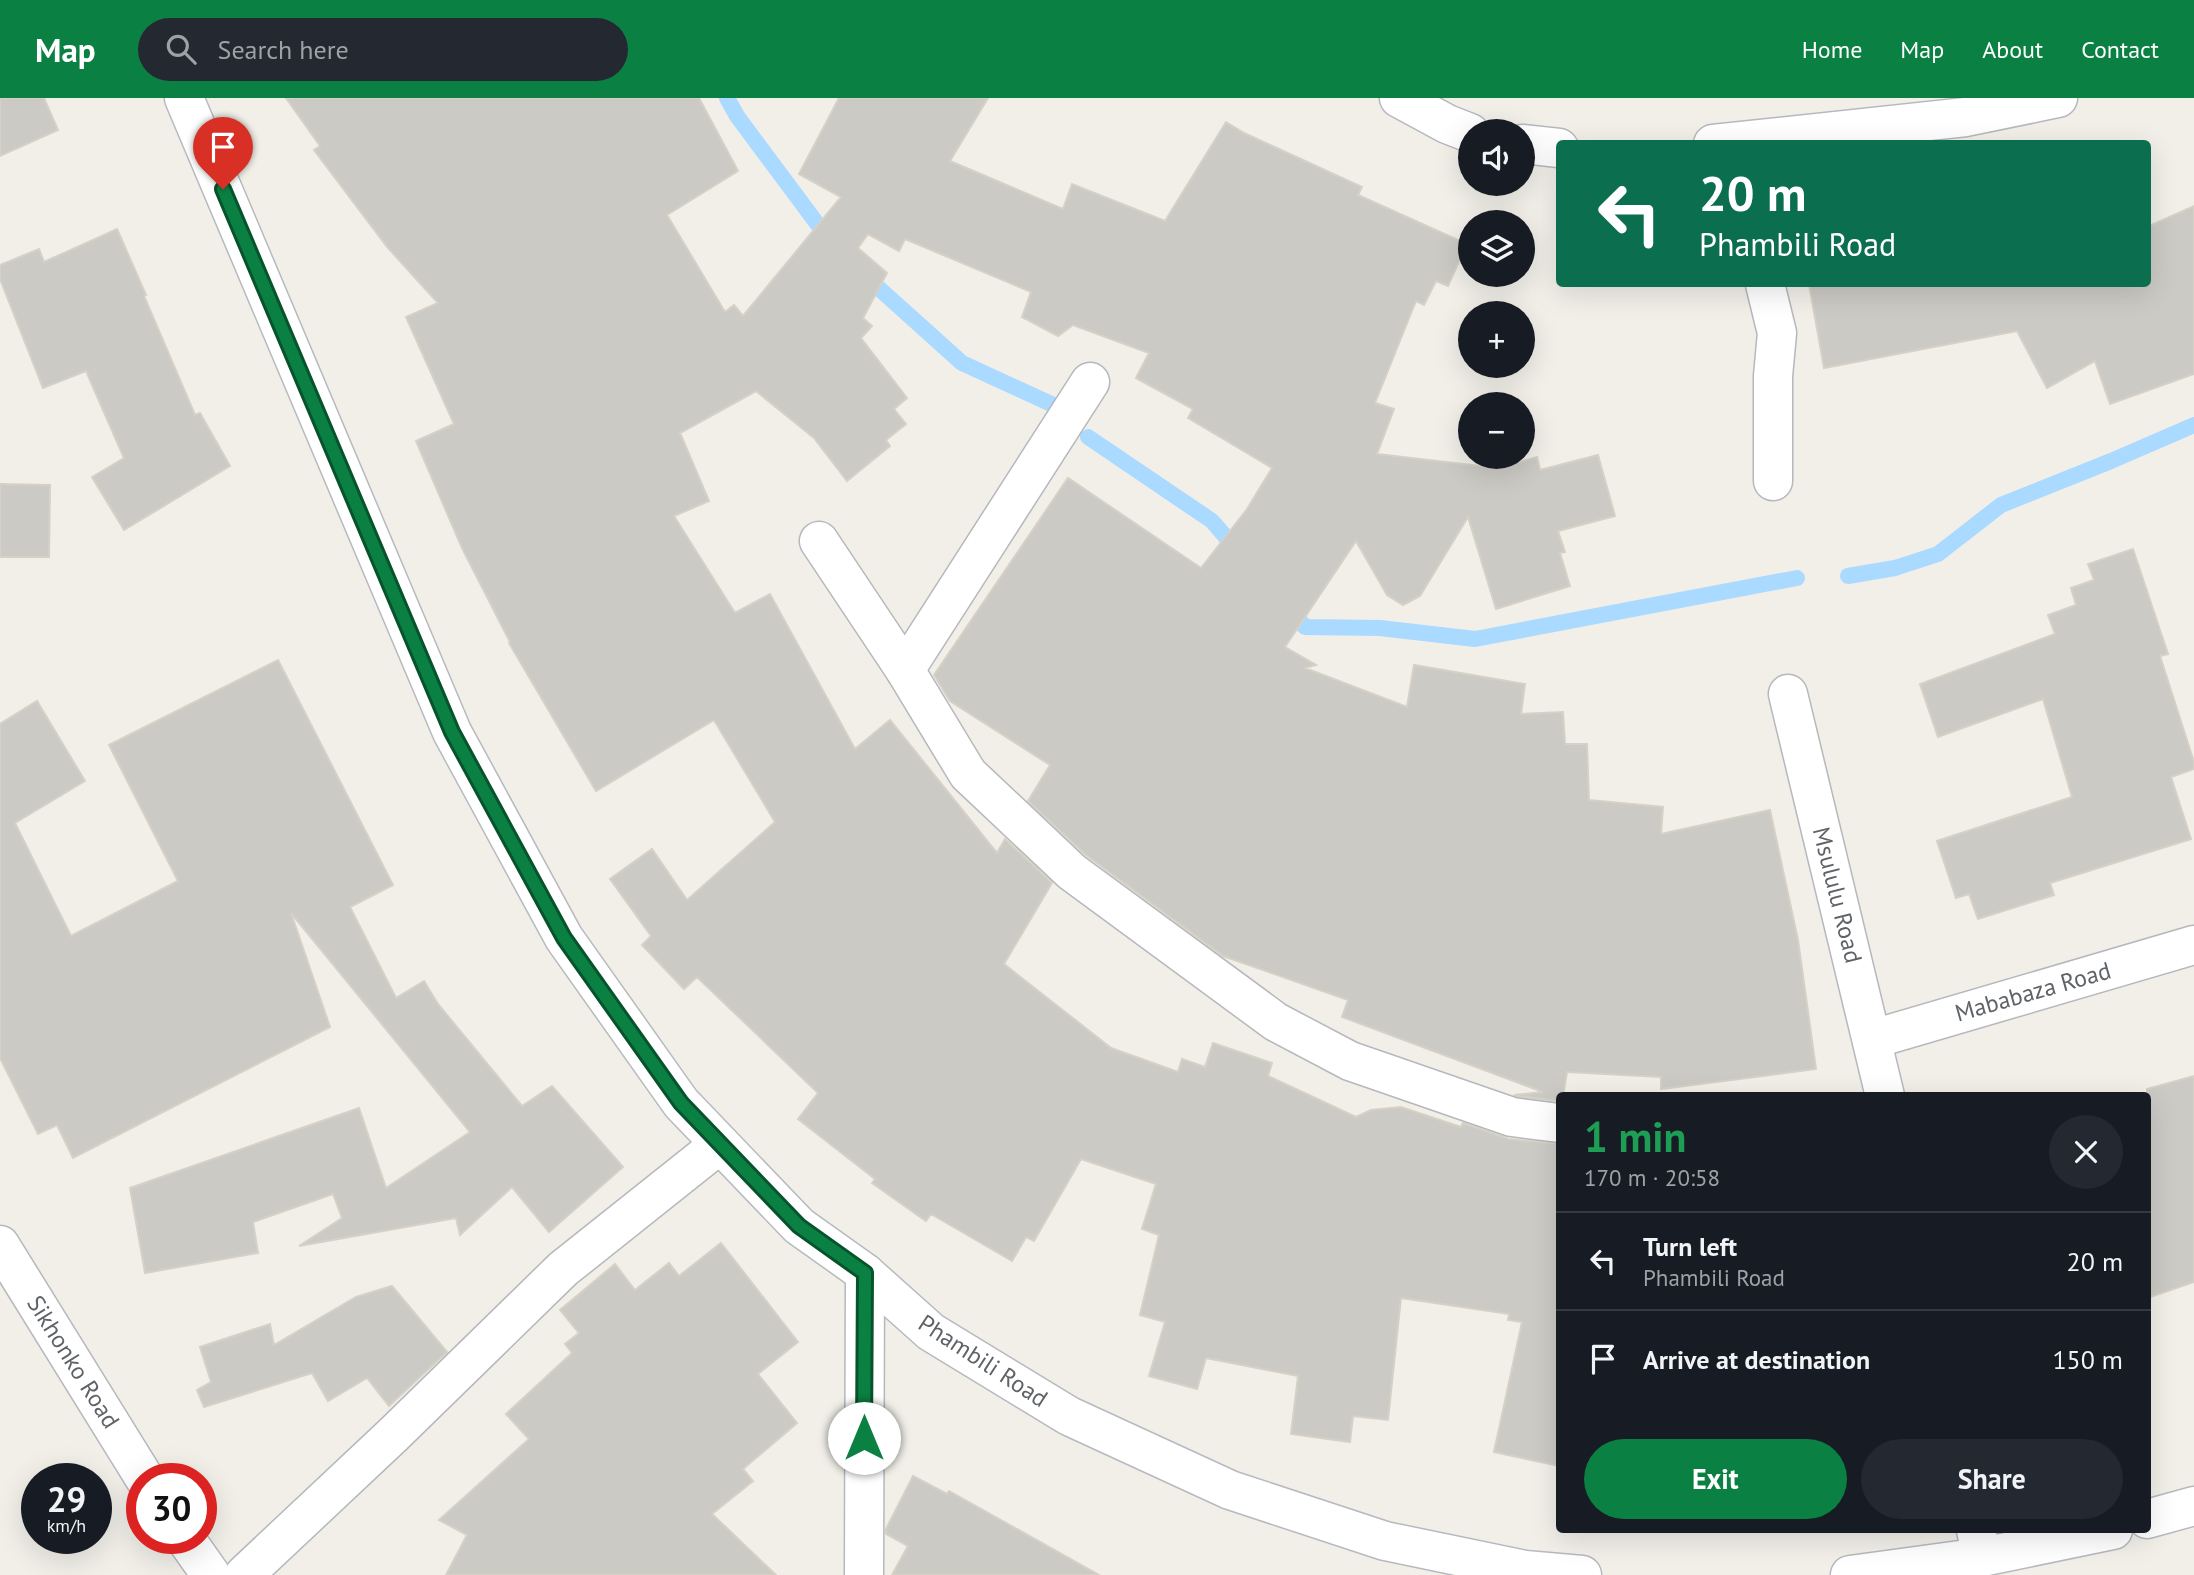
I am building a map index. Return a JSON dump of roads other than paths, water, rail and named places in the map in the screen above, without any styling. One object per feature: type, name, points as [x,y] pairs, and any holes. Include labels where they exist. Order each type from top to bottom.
[{"type":"street","name":"Phambili Road","points":[[184,98],[452,732],[564,938],[681,1103],[799,1226],[865,1273],[931,1332],[1069,1416],[1384,1558],[1582,1575]]},
{"type":"street","points":[[1399,98],[1458,128]]},
{"type":"street","points":[[1787,140],[1966,117],[2057,98]]},
{"type":"street","points":[[1535,145],[1556,148]]},
{"type":"street","points":[[1766,287],[1777,333],[1773,376],[1773,481]]},
{"type":"street","points":[[905,670],[1090,382]]},
{"type":"street","points":[[818,541],[905,670],[968,774],[1072,872],[1276,1022],[1350,1061],[1512,1118],[1556,1123]]},
{"type":"street","name":"Msululu Road","points":[[1788,694],[1884,1092]]},
{"type":"street","name":"Mababaza Road","points":[[1873,1039],[2194,945]]},
{"type":"street","points":[[244,1575],[393,1435],[563,1269],[720,1144]]},
{"type":"street","name":"Sikhonko Road","points":[[0,1245],[135,1463]]},
{"type":"street","points":[[864,1575],[865,1273]]},
{"type":"street","points":[[2151,1518],[2194,1506]]},
{"type":"street","points":[[1850,1575],[1979,1543],[2082,1533]]},
{"type":"street","points":[[197,1554],[211,1575]]},
{"type":"waterway","points":[[727,98],[737,116],[830,241]]},
{"type":"waterway","points":[[863,274],[962,363],[1060,408]]},
{"type":"waterway","points":[[1848,576],[1895,568],[1938,554],[2001,505],[2194,425]]},
{"type":"waterway","points":[[1088,437],[1212,521],[1238,551]]},
{"type":"waterway","points":[[1288,607],[1305,627],[1380,628],[1475,639],[1797,578]]}]
